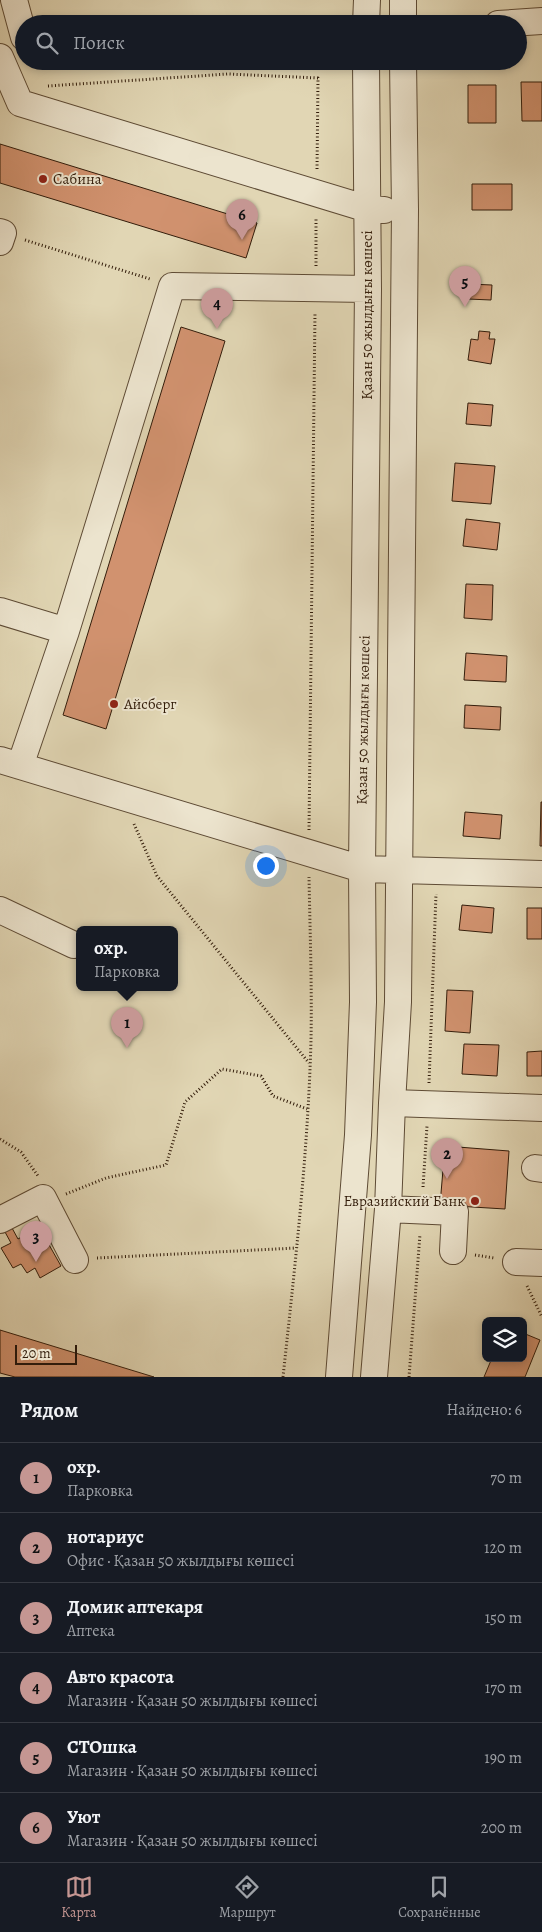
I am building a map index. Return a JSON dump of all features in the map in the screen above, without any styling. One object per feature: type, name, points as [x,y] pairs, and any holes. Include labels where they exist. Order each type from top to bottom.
[{"type":"street","points":[[14,0],[18,15]]},
{"type":"street","points":[[366,15],[367,0]]},
{"type":"street","points":[[402,15],[403,0]]},
{"type":"street","points":[[527,22],[542,21]]},
{"type":"street","points":[[0,51],[15,48]]},
{"type":"street","points":[[0,56],[20,102],[368,209],[404,210]]},
{"type":"street","name":"Қазан 50 жылдығы көшесі","points":[[339,1377],[358,1136],[363,1002],[362,869],[368,289],[366,70]]},
{"type":"street","points":[[374,1377],[388,1209],[398,1002],[404,210],[403,70]]},
{"type":"street","points":[[368,289],[172,286],[66,631],[10,763],[362,869],[542,874]]},
{"type":"street","points":[[0,611],[66,631]]},
{"type":"street","points":[[0,910],[74,945]]},
{"type":"street","points":[[392,1103],[542,1108]]},
{"type":"street","points":[[0,1220],[43,1198],[75,1260]]},
{"type":"street","points":[[388,1209],[455,1212],[453,1251]]},
{"type":"street","points":[[516,1262],[542,1263]]},
{"type":"path","points":[[14,90],[228,74],[318,78],[309,853],[309,1063],[296,1248],[283,1377]]},
{"type":"path","points":[[1,236],[172,286]]},
{"type":"path","points":[[121,796],[156,876],[309,1063]]},
{"type":"path","points":[[62,1195],[106,1178],[166,1165],[184,1102],[222,1069],[261,1076],[273,1096],[307,1110]]},
{"type":"path","points":[[0,1139],[21,1152],[42,1183]]},
{"type":"path","points":[[75,1260],[296,1248]]},
{"type":"building","points":[[521,82],[542,82],[542,121],[522,121]]},
{"type":"building","points":[[468,85],[496,85],[496,123],[468,123]]},
{"type":"building","points":[[0,144],[257,223],[246,258],[0,183]]},
{"type":"building","points":[[472,184],[512,184],[512,210],[472,210]]},
{"type":"building","points":[[469,284],[492,285],[491,300],[468,299]]},
{"type":"building","points":[[181,327],[225,341],[106,729],[63,715]]},
{"type":"building","points":[[479,331],[490,332],[489,339],[495,339],[491,364],[468,360],[471,339],[478,340]]},
{"type":"building","points":[[468,403],[493,405],[491,426],[466,424]]},
{"type":"building","points":[[455,463],[495,466],[491,504],[452,501]]},
{"type":"building","points":[[466,519],[500,523],[497,550],[463,546]]},
{"type":"building","points":[[466,584],[493,585],[492,620],[464,618]]},
{"type":"building","points":[[466,653],[507,656],[506,682],[464,680]]},
{"type":"building","points":[[465,705],[501,707],[500,730],[464,728]]},
{"type":"building","points":[[541,802],[542,846],[540,846]]},
{"type":"building","points":[[465,812],[502,815],[500,839],[463,836]]},
{"type":"building","points":[[462,905],[494,908],[492,933],[459,930]]},
{"type":"building","points":[[527,908],[542,908],[542,939],[527,939]]},
{"type":"building","points":[[447,990],[473,991],[470,1033],[445,1031]]},
{"type":"building","points":[[464,1044],[499,1045],[497,1076],[462,1074]]},
{"type":"building","points":[[542,1051],[542,1076],[527,1076],[527,1052]]},
{"type":"building","points":[[445,1146],[509,1151],[505,1209],[440,1205]]},
{"type":"building","points":[[39,1227],[61,1266],[40,1278],[35,1268],[27,1273],[21,1264],[13,1268],[1,1248],[11,1243],[5,1232],[12,1228],[18,1239]]},
{"type":"building","points":[[0,1330],[154,1377],[15,1377],[0,1373]]},
{"type":"building","points":[[527,1335],[540,1340],[525,1377],[484,1377],[490,1362],[527,1362]]},
{"type":"place","name":"Сабина","points":[[43,179]]},
{"type":"place","name":"Уют","points":[[242,240]]},
{"type":"place","name":"СТОшка","points":[[465,307]]},
{"type":"place","name":"Авто красота","points":[[217,329]]},
{"type":"place","name":"Айсберг","points":[[114,704]]},
{"type":"place","name":"охр.","points":[[127,1048]]},
{"type":"place","name":"нотариус","points":[[447,1179]]},
{"type":"place","name":"Евразийский Банк","points":[[475,1201]]},
{"type":"place","name":"Домик аптекаря","points":[[36,1262]]}]
